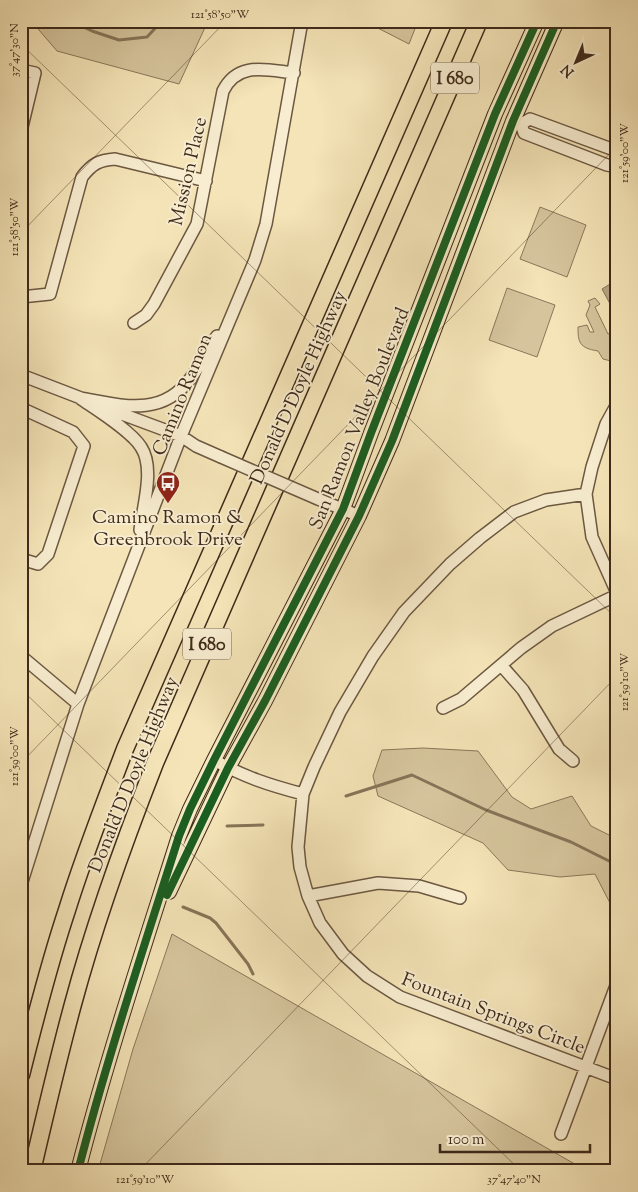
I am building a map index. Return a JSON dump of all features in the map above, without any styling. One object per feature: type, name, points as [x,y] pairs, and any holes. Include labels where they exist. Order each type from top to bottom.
[{"type":"highway","name":"Donald D Doyle Highway","points":[[21,1075],[42,992],[67,909],[125,748],[444,21]]},
{"type":"highway","name":"Donald D Doyle Highway","points":[[32,1171],[73,1003],[99,917],[125,840],[162,745],[480,21]]},
{"type":"main road","name":"San Ramon Valley Boulevard","points":[[78,1171],[124,1006],[179,836],[214,760],[344,510],[378,415],[495,114],[537,21]]},
{"type":"main road","name":"San Ramon Valley Boulevard","points":[[150,930],[228,768],[274,684],[359,516],[392,440],[557,21]]},
{"type":"street","name":"Camino Ramon","points":[[21,885],[78,704],[181,436],[241,296],[266,224],[302,21]]},
{"type":"street","name":"Mission Place","points":[[134,323],[146,315],[154,304],[197,224],[223,91],[232,77],[240,72],[252,69],[294,74]]},
{"type":"street","points":[[21,70],[35,73],[21,131]]},
{"type":"street","points":[[495,114],[517,122],[530,119],[617,151]]},
{"type":"street","points":[[517,122],[524,133],[607,165],[617,167]]},
{"type":"street","points":[[21,297],[50,294],[82,177],[95,163],[103,160],[115,160],[206,181]]},
{"type":"street","points":[[80,398],[144,406],[163,402],[177,393],[190,379],[241,296]]},
{"type":"street","points":[[21,375],[181,436],[196,446],[359,516]]},
{"type":"street","points":[[80,398],[131,436],[141,446],[146,458],[147,479],[138,547]]},
{"type":"street","points":[[443,708],[461,699],[521,648],[552,626],[617,594],[592,537],[586,494],[600,441],[606,424],[617,404]]},
{"type":"street","points":[[21,408],[73,432],[84,446],[48,554],[38,564],[21,559]]},
{"type":"street","name":"Fountain Springs Circle","points":[[586,494],[546,500],[514,512],[450,564],[410,605],[373,656],[340,712],[303,794],[298,848],[300,867],[308,896],[320,923],[342,954],[367,976],[400,997],[617,1079]]},
{"type":"street","points":[[21,656],[78,704]]},
{"type":"street","points":[[501,665],[523,690],[559,749],[573,761]]},
{"type":"street","points":[[214,760],[257,781],[303,794]]},
{"type":"street","points":[[308,896],[378,883],[419,886],[460,898]]},
{"type":"street","points":[[561,1134],[617,982]]},
{"type":"shaded area","points":[[29,21],[208,21],[179,84],[57,51],[33,23]]},
{"type":"shaded area","points":[[364,21],[418,21],[409,44]]},
{"type":"shaded area","points":[[540,207],[586,225],[567,277],[520,259]]},
{"type":"shaded area","points":[[615,281],[617,282],[617,312],[615,313],[602,289]]},
{"type":"shaded area","points":[[507,288],[555,305],[537,357],[489,340]]},
{"type":"shaded area","points":[[595,298],[600,304],[595,307],[608,334],[617,330],[617,347],[610,351],[613,357],[611,361],[603,359],[598,351],[583,346],[578,337],[578,327],[587,325],[590,332],[594,332],[586,315],[590,305],[588,301]]},
{"type":"shaded area","points":[[423,748],[478,751],[512,797],[531,809],[572,796],[591,826],[617,839],[617,907],[611,905],[595,874],[560,877],[508,870],[483,843],[378,796],[373,776],[382,750]]},
{"type":"shaded area","points":[[172,934],[587,1171],[98,1171],[133,1049]]},
{"type":"waterway","points":[[71,21],[92,31],[119,40],[147,37],[162,21]]},
{"type":"waterway","points":[[346,796],[412,775],[486,810],[571,842],[617,865]]},
{"type":"waterway","points":[[227,826],[263,825]]},
{"type":"waterway","points":[[183,907],[210,918],[216,923],[248,964],[253,974]]},
{"type":"cycle path","points":[[78,1171],[113,1045],[179,836],[214,760],[343,509],[495,114],[537,21]]},
{"type":"cycle path","points":[[167,895],[228,768],[265,701],[359,516],[392,441],[513,121],[557,21]]},
{"type":"place","name":"Camino Ramon & Greenbrook Drive","points":[[168,504]]}]
